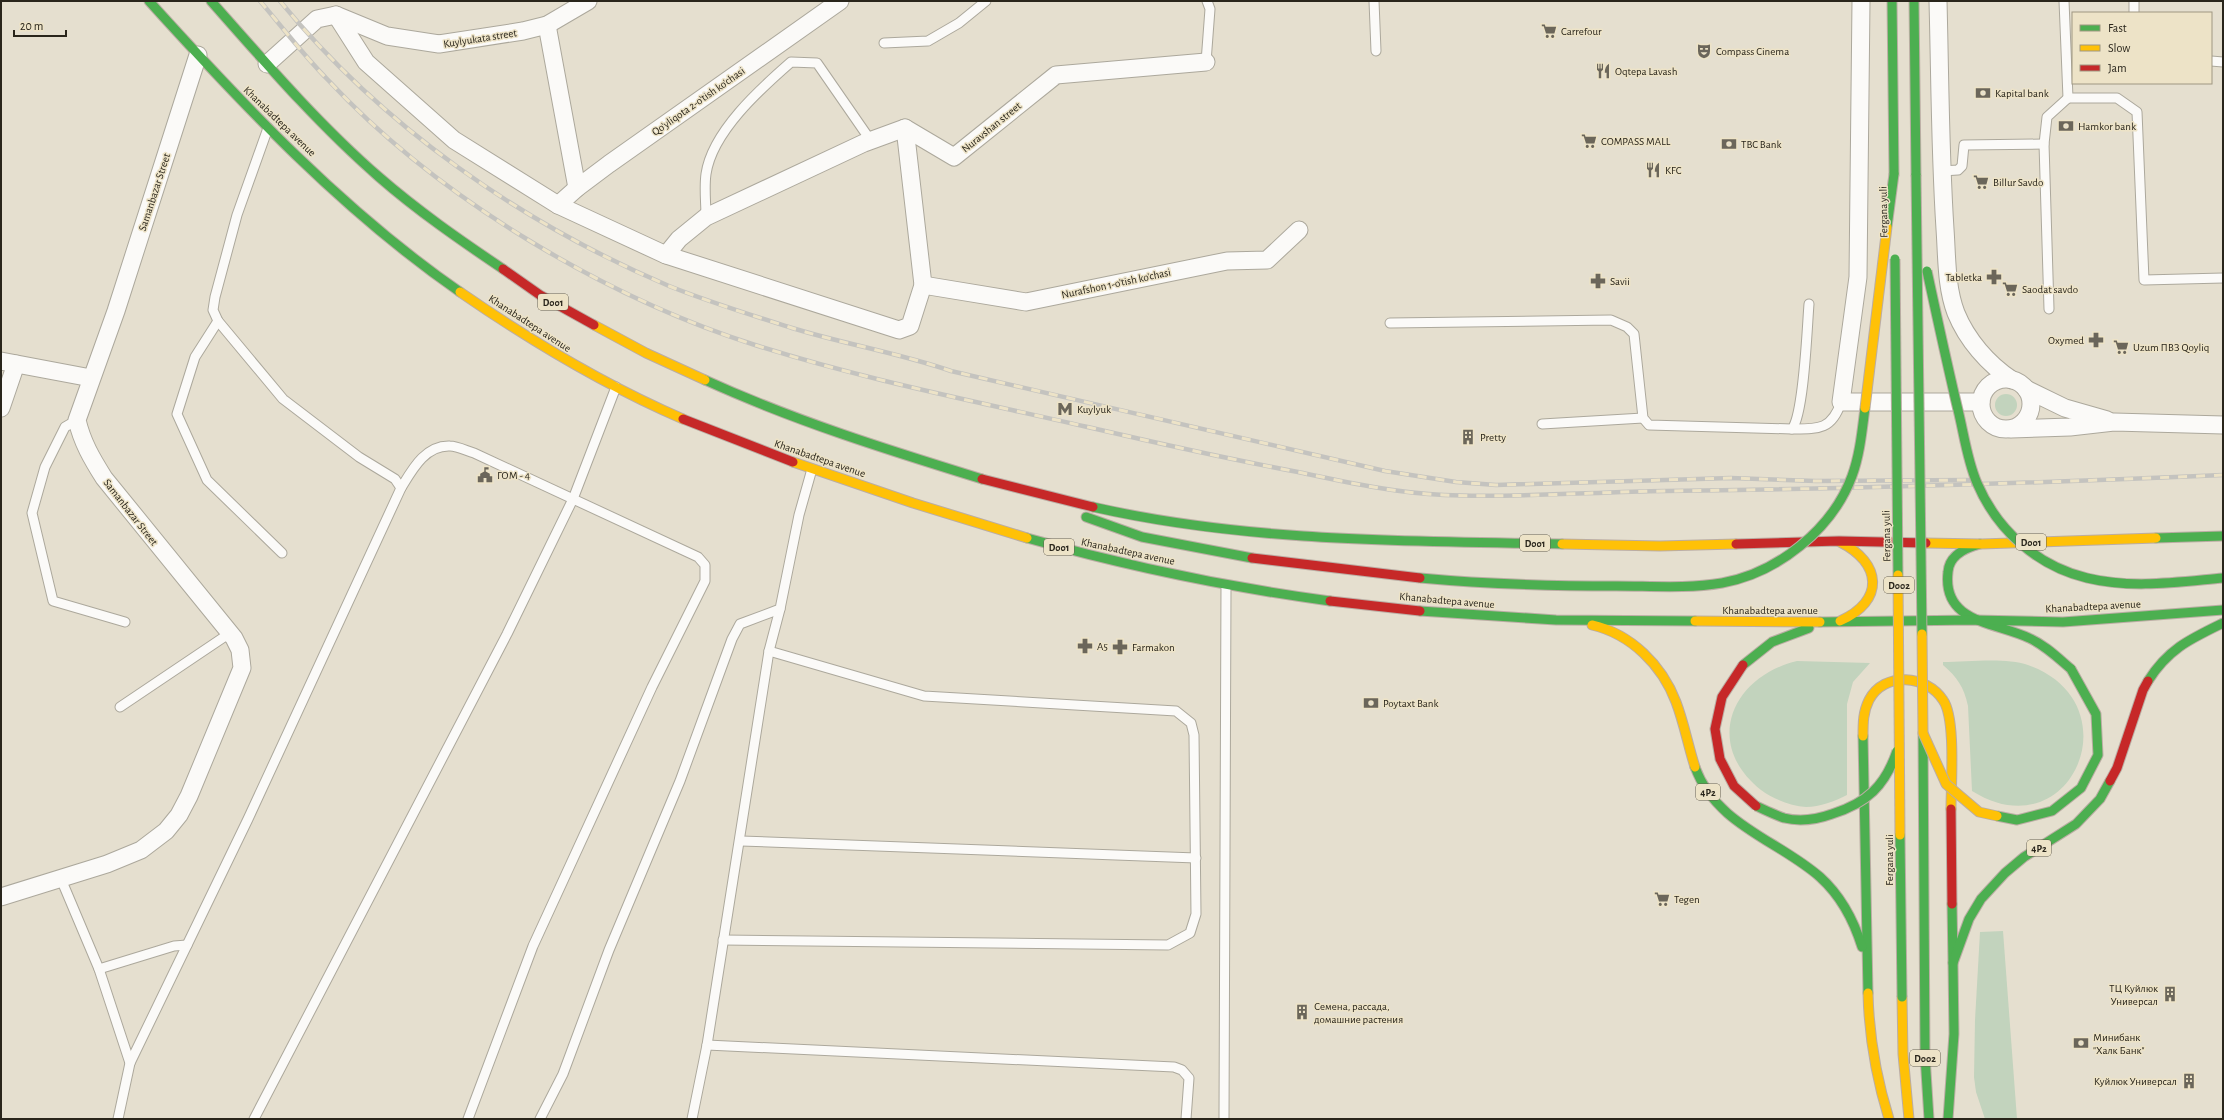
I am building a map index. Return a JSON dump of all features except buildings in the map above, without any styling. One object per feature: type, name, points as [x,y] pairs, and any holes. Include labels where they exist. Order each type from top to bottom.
[{"type":"main road","name":"Khanabadtepa avenue","points":[[149,1],[198,55],[268,127],[346,199],[429,268],[521,333],[568,362],[616,387],[712,432],[812,469],[946,513],[1064,549],[1226,585],[1365,605],[1555,620],[1838,622],[1980,620],[2072,622],[2223,610]]},
{"type":"main road","name":"D001","points":[[211,1],[267,64],[351,151],[410,203],[473,250],[540,295],[632,345],[729,392],[855,440],[975,478],[1138,517],[1297,536],[1361,540],[1660,546],[1839,541],[1981,544],[2223,536]]},
{"type":"main road","name":"Fergana yuli","points":[[1892,1],[1895,237]]},
{"type":"main road","points":[[1914,1],[1916,174],[1925,261],[1950,378],[1975,477],[1984,498],[1999,522],[2020,544],[2036,557],[2066,572],[2087,578],[2109,581],[2142,582],[2223,578]]},
{"type":"main road","points":[[1078,514],[1142,537],[1252,558],[1302,566],[1403,576],[1503,583],[1604,586],[1693,585],[1730,582],[1748,577],[1772,564],[1796,548],[1822,524],[1842,497],[1855,467],[1862,433],[1894,174]]},
{"type":"main road","name":"D002","points":[[1916,174],[1923,733],[1924,1056],[1929,1119]]},
{"type":"main road","name":"Fergana yuli","points":[[1895,253],[1902,996],[1903,1054],[1909,1119]]},
{"type":"main road","points":[[975,478],[1063,509]]},
{"type":"main road","points":[[1839,541],[1853,546],[1864,556],[1871,568],[1873,583],[1870,597],[1863,609],[1851,618],[1782,637],[1763,648],[1744,665],[1731,679],[1718,703],[1714,720],[1717,751],[1725,773],[1732,783],[1750,801],[1771,813],[1791,819],[1813,820],[1836,815],[1857,805],[1877,789],[1885,779],[1895,757],[1900,734]]},
{"type":"main road","points":[[1923,733],[1929,756],[1940,778],[1960,800],[1977,811],[1994,817],[2014,820],[2036,817],[2057,810],[2074,797],[2088,779],[2099,746],[2099,722],[2096,710],[2086,688],[2071,669],[2051,652],[2030,639],[1967,616],[1956,607],[1948,595],[1946,581],[1948,567],[1956,555],[1968,547],[1981,544]]},
{"type":"main road","name":"4P2","points":[[1555,620],[1594,625],[1604,628],[1632,644],[1656,664],[1668,682],[1677,702],[1694,764],[1708,793],[1723,810],[1743,828],[1812,870],[1831,889],[1845,907],[1855,926],[1862,945],[1868,975],[1869,1025],[1878,1083],[1889,1119]]},
{"type":"main road","name":"4P2","points":[[1948,1119],[1954,1034],[1953,963],[1969,919],[1996,882],[2024,857],[2076,824],[2100,799],[2116,768],[2143,690],[2156,668],[2169,654],[2188,640],[2223,623]]},
{"type":"main road","points":[[1868,975],[1864,715],[1868,701],[1878,689],[1884,684],[1901,680],[1917,680],[1932,686],[1942,696],[1950,716],[1953,963]]},
{"type":"street","name":"Kuylyukata street","points":[[336,15],[387,36],[439,44],[523,31],[547,25],[571,6],[588,1]]},
{"type":"street","name":"Qo'yliqota 2-o'tish ko'chasi","points":[[558,205],[577,188],[840,1]]},
{"type":"street","points":[[1860,1],[1858,277],[1841,402],[1981,402]]},
{"type":"street","points":[[1938,1],[1942,171],[1948,272],[1950,293],[1957,314],[1971,339],[1996,368],[2012,380],[2026,389],[2065,408],[2114,422]]},
{"type":"street","points":[[267,64],[317,19],[336,15],[366,62],[454,140],[558,205],[666,256],[899,330],[910,326],[923,285],[906,128],[871,141],[706,217],[679,239],[666,256]]},
{"type":"street","points":[[547,25],[577,188]]},
{"type":"street","name":"Samanbazar Street","points":[[1,897],[107,864],[141,850],[159,838],[179,815],[197,778],[240,673],[242,657],[238,644],[154,542],[104,478],[88,453],[80,436],[77,420],[116,311],[198,55]]},
{"type":"street","name":"Nuravshan street","points":[[906,128],[954,157],[1056,75],[1206,62]]},
{"type":"street","name":"Nurafshon 1-o'tish ko'chasi","points":[[923,285],[1026,302],[1227,260],[1267,260],[1299,230]]},
{"type":"street","points":[[1858,277],[1864,289],[1874,298],[1891,307],[1904,309],[1916,307],[1926,300],[1948,272]]},
{"type":"street","points":[[1,408],[8,363],[91,378]]},
{"type":"street","points":[[2012,380],[1995,381],[1988,387],[1981,402],[1982,410],[1990,423],[2004,429],[2070,427],[2114,422],[2223,425]]},
{"type":"street","points":[[2011,429],[2026,420],[2030,413],[2032,405],[2026,389]]},
{"type":"lane","points":[[884,43],[928,42],[959,23],[986,1]]},
{"type":"lane","points":[[1206,62],[1210,8],[1207,1]]},
{"type":"lane","points":[[1374,1],[1376,52]]},
{"type":"lane","points":[[2064,1],[2068,98]]},
{"type":"lane","points":[[2134,1],[2134,12]]},
{"type":"lane","points":[[2212,61],[2223,62]]},
{"type":"lane","points":[[706,217],[706,173],[716,143],[758,90],[791,62],[816,63],[871,141]]},
{"type":"lane","points":[[2049,309],[2044,144],[2047,117],[2068,98],[2117,98],[2137,112],[2144,280],[2223,278]]},
{"type":"lane","points":[[268,127],[237,215],[215,297],[213,310],[218,321],[283,399],[359,457],[395,479],[401,488]]},
{"type":"lane","points":[[1942,171],[1958,170],[1962,166],[1964,145],[2044,144]]},
{"type":"lane","points":[[1792,428],[1795,424],[1801,395],[1810,304]]},
{"type":"lane","points":[[1390,323],[1611,320],[1627,327],[1634,334],[1643,418],[1649,425],[1814,429],[1828,424],[1837,416],[1841,402]]},
{"type":"lane","points":[[218,321],[195,356],[178,414],[207,480],[282,553]]},
{"type":"lane","points":[[254,1119],[507,634],[573,498],[616,387]]},
{"type":"lane","points":[[1542,424],[1643,418]]},
{"type":"lane","points":[[77,420],[65,427],[45,467],[32,513],[53,602],[125,622]]},
{"type":"lane","points":[[118,1119],[130,1063],[248,818],[401,488],[417,462],[436,448],[450,446],[474,453],[573,498],[698,557],[705,565],[705,581],[618,759],[533,946],[468,1119]]},
{"type":"lane","points":[[692,1119],[707,1045],[769,651],[780,609],[799,516],[812,469]]},
{"type":"lane","points":[[1224,1119],[1226,585]]},
{"type":"lane","points":[[540,1119],[563,1074],[609,950],[680,781],[732,639],[740,624],[780,609]]},
{"type":"lane","points":[[120,707],[230,633]]},
{"type":"lane","points":[[723,940],[1168,945],[1190,933],[1196,914],[1194,735],[1191,723],[1176,711],[924,696],[769,651]]},
{"type":"lane","points":[[740,841],[1196,858]]},
{"type":"lane","points":[[61,879],[99,969],[130,1063]]},
{"type":"lane","points":[[99,969],[174,946],[187,945]]},
{"type":"lane","points":[[707,1045],[1174,1067],[1182,1070],[1189,1078],[1186,1119]]},
{"type":"green space","points":[[2006,394],[2014,397],[2017,405],[2014,413],[2006,416],[1998,413],[1995,405],[1998,397]]},
{"type":"green space","points":[[1986,660],[2009,661],[2028,665],[2060,684],[2078,709],[2083,738],[2077,766],[2061,788],[2038,803],[2007,805],[1972,791],[1968,706],[1959,683],[1943,665],[1943,662]]},
{"type":"green space","points":[[1797,661],[1870,663],[1853,682],[1847,704],[1847,795],[1827,803],[1811,807],[1782,802],[1761,790],[1743,772],[1733,753],[1730,733],[1732,714],[1741,697],[1755,681],[1774,669]]},
{"type":"green space","points":[[2003,931],[2017,1119],[1985,1119],[1976,1092],[1974,1077],[1975,1020],[1980,932]]},
{"type":"railway","points":[[260,1],[302,52],[372,124],[420,164],[471,203],[526,238],[582,271],[640,300],[698,325],[796,358],[880,380],[1221,457],[1371,486],[1426,494],[1499,496],[1804,489],[2223,475]]},
{"type":"railway","points":[[280,1],[320,47],[363,89],[409,129],[457,167],[508,201],[560,232],[614,261],[669,286],[730,308],[812,334],[912,359],[951,371],[1385,471],[1456,482],[1496,485],[1731,478],[1816,481],[1971,480]]},
{"type":"traffic: fast","points":[[149,1],[221,79],[296,156],[375,227],[417,261],[460,292]]},
{"type":"traffic: fast","points":[[211,1],[292,92],[356,157],[394,190],[424,213],[503,269]]},
{"type":"traffic: fast","points":[[1892,1],[1894,174]]},
{"type":"traffic: fast","points":[[1914,1],[1916,175]]},
{"type":"traffic: fast","points":[[1887,227],[1894,174]]},
{"type":"traffic: fast","points":[[1916,175],[1922,634]]},
{"type":"traffic: fast","points":[[1895,259],[1898,575]]},
{"type":"traffic: fast","points":[[1927,271],[1971,465],[1985,500],[2007,531],[2035,555],[2052,565],[2087,578],[2138,584],[2172,583],[2223,578]]},
{"type":"traffic: fast","points":[[705,380],[807,422],[982,479]]},
{"type":"traffic: fast","points":[[1420,578],[1469,582],[1567,586],[1669,587],[1709,585],[1743,578],[1763,570],[1800,546],[1817,531],[1831,514],[1843,496],[1855,468],[1865,408]]},
{"type":"traffic: fast","points":[[1093,507],[1151,519],[1209,527],[1327,538],[1562,544]]},
{"type":"traffic: fast","points":[[1086,517],[1142,537],[1252,558]]},
{"type":"traffic: fast","points":[[2156,538],[2223,536]]},
{"type":"traffic: fast","points":[[1027,538],[1102,558],[1177,575],[1330,601]]},
{"type":"traffic: fast","points":[[1980,544],[1964,550],[1951,561],[1948,572],[1948,589],[1953,602],[1962,611],[1974,618],[2035,641],[2071,669]]},
{"type":"traffic: fast","points":[[1820,622],[1974,620],[2063,622],[2223,610]]},
{"type":"traffic: fast","points":[[1420,611],[1556,620],[1695,621]]},
{"type":"traffic: fast","points":[[2148,681],[2164,661],[2181,646],[2200,634],[2223,623]]},
{"type":"traffic: fast","points":[[1743,665],[1772,642],[1809,628]]},
{"type":"traffic: fast","points":[[1997,816],[2017,820],[2052,811],[2081,788],[2098,755],[2096,714],[2071,669]]},
{"type":"traffic: fast","points":[[1923,733],[1925,1056],[1929,1119]]},
{"type":"traffic: fast","points":[[1863,736],[1868,993]]},
{"type":"traffic: fast","points":[[1756,806],[1784,818],[1796,820],[1821,817],[1844,810],[1873,792],[1887,774],[1897,751]]},
{"type":"traffic: fast","points":[[1695,767],[1705,787],[1717,803],[1733,818],[1786,852],[1828,884],[1851,918],[1862,947]]},
{"type":"traffic: fast","points":[[1948,1119],[1954,1034],[1953,963],[1969,919],[1981,899],[2005,873],[2024,857],[2076,824],[2100,799],[2110,781]]},
{"type":"traffic: fast","points":[[1900,835],[1902,997]]},
{"type":"traffic: fast","points":[[1952,904],[1953,963]]},
{"type":"traffic: slow","points":[[1865,408],[1887,227]]},
{"type":"traffic: slow","points":[[460,292],[541,345],[596,377],[683,419]]},
{"type":"traffic: slow","points":[[594,325],[646,353],[705,380]]},
{"type":"traffic: slow","points":[[793,462],[913,503],[1027,538]]},
{"type":"traffic: slow","points":[[1926,543],[1981,544],[2156,538]]},
{"type":"traffic: slow","points":[[1840,542],[1864,560],[1870,571],[1873,582],[1871,593],[1865,603],[1855,613],[1840,621]]},
{"type":"traffic: slow","points":[[1562,544],[1660,546],[1736,544]]},
{"type":"traffic: slow","points":[[1898,575],[1900,835]]},
{"type":"traffic: slow","points":[[1695,621],[1820,622]]},
{"type":"traffic: slow","points":[[1592,625],[1606,629],[1620,636],[1643,653],[1654,664],[1670,688],[1676,702],[1695,767]]},
{"type":"traffic: slow","points":[[1922,634],[1923,733],[1946,784],[1979,812],[1997,816]]},
{"type":"traffic: slow","points":[[1863,736],[1864,718],[1867,704],[1876,691],[1885,684],[1895,681],[1917,681],[1927,685],[1936,692],[1943,700],[1950,721],[1952,752],[1951,809]]},
{"type":"traffic: slow","points":[[1868,993],[1874,1056],[1880,1088],[1889,1119]]},
{"type":"traffic: slow","points":[[1902,997],[1903,1054],[1909,1119]]},
{"type":"traffic: jam","points":[[503,269],[540,295],[594,325]]},
{"type":"traffic: jam","points":[[683,419],[793,462]]},
{"type":"traffic: jam","points":[[982,479],[1093,507]]},
{"type":"traffic: jam","points":[[1736,544],[1839,541],[1926,543]]},
{"type":"traffic: jam","points":[[1252,558],[1420,578]]},
{"type":"traffic: jam","points":[[1330,601],[1420,611]]},
{"type":"traffic: jam","points":[[1743,665],[1722,697],[1715,729],[1720,759],[1734,786],[1756,806]]},
{"type":"traffic: jam","points":[[2110,781],[2117,768],[2143,690],[2148,681]]},
{"type":"traffic: jam","points":[[1951,809],[1952,904]]},
{"type":"place","name":"Carrefour","points":[[1549,31]]},
{"type":"place","name":"Compass Cinema","points":[[1704,51]]},
{"type":"place","name":"Oqtepa Lavash","points":[[1603,71]]},
{"type":"place","name":"Kapital bank","points":[[1983,93]]},
{"type":"place","name":"Hamkor bank","points":[[2066,126]]},
{"type":"place","name":"COMPASS MALL","points":[[1589,141]]},
{"type":"place","name":"TBC Bank","points":[[1729,144]]},
{"type":"place","name":"KFC","points":[[1653,170]]},
{"type":"place","name":"Billur Savdo","points":[[1981,182]]},
{"type":"place","name":"Tabletka","points":[[1994,277]]},
{"type":"place","name":"Savii","points":[[1598,281]]},
{"type":"place","name":"Saodat savdo","points":[[2010,289]]},
{"type":"place","name":"Oxymed","points":[[2096,340]]},
{"type":"place","name":"Uzum ПВЗ Qoyliq","points":[[2121,347]]},
{"type":"place","name":"Kuylyuk","points":[[1065,409]]},
{"type":"place","name":"Pretty","points":[[1468,437]]},
{"type":"place","name":"ГОМ - 4","points":[[485,475]]},
{"type":"place","name":"A5","points":[[1085,646]]},
{"type":"place","name":"Farmakon","points":[[1120,647]]},
{"type":"place","name":"Poytaxt Bank","points":[[1371,703]]},
{"type":"place","name":"Tegen","points":[[1662,899]]},
{"type":"place","name":"ТЦ Куйлюк Универсал","points":[[2170,994]]},
{"type":"place","name":"Семена, рассада, домашние растения","points":[[1302,1012]]},
{"type":"place","name":"Минибанк \"Халк Банк\"","points":[[2081,1043]]},
{"type":"place","name":"Куйлюк Универсал","points":[[2189,1081]]}]
